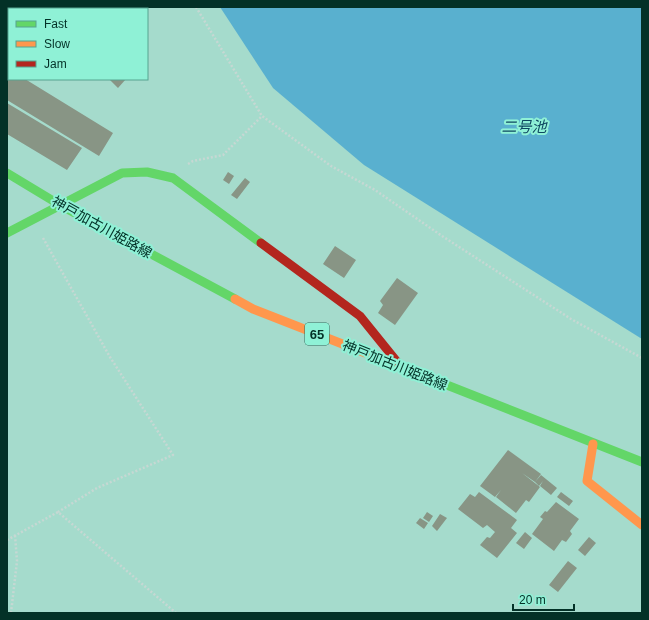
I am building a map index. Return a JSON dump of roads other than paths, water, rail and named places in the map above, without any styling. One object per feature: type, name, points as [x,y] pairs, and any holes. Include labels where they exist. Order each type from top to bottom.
[{"type":"main road","points":[[7,233],[122,173],[147,172],[173,178],[360,316],[402,368]]},
{"type":"main road","name":"神戸加古川姫路線","points":[[7,173],[60,205],[253,309],[642,462]]},
{"type":"main road","points":[[593,444],[587,481],[642,525]]},
{"type":"water","name":"二号池","points":[[220,7],[642,7],[642,339],[364,165],[273,88]]}]
